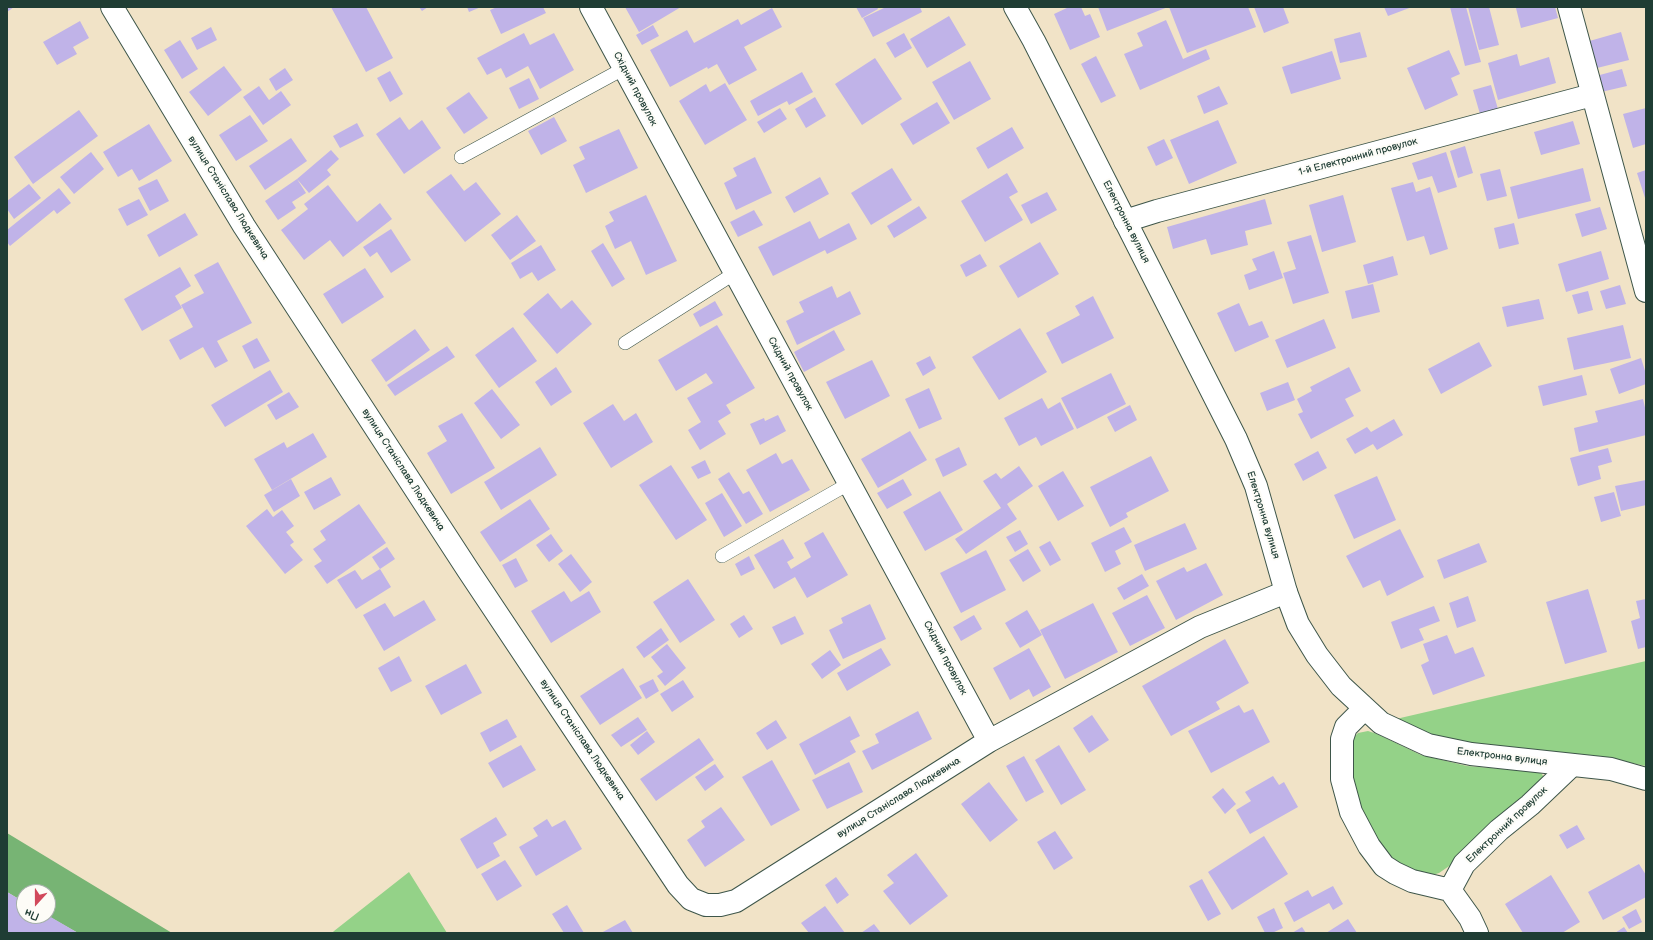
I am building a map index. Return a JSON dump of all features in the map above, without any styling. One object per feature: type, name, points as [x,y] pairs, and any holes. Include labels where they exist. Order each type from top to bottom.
[{"type":"street","name":"вулиця Станіслава Людкевича","points":[[112,7],[252,240],[477,584],[678,885],[692,899],[706,904],[720,905],[736,901],[989,741],[1200,628],[1286,592]]},
{"type":"street","name":"Східний провулок","points":[[590,7],[989,741]]},
{"type":"street","name":"Електронна вулиця","points":[[1015,7],[1034,40],[1236,439],[1256,486],[1286,592],[1298,624],[1317,654],[1341,686],[1381,724],[1428,745],[1471,754],[1611,769],[1646,779]]},
{"type":"street","points":[[1569,7],[1646,291]]},
{"type":"street","name":"1-й Електронний провулок","points":[[1125,221],[1164,209],[1592,95]]},
{"type":"street","points":[[1364,709],[1346,727],[1342,739],[1342,779],[1351,812],[1369,846],[1384,866],[1412,881],[1450,890],[1470,918],[1477,933]]},
{"type":"street","name":"Електронний провулок","points":[[1450,890],[1464,864],[1499,830],[1530,805],[1572,765]]},
{"type":"lane","points":[[461,157],[623,69]]},
{"type":"lane","points":[[625,343],[735,273]]},
{"type":"lane","points":[[722,556],[850,483]]},
{"type":"green space","points":[[1646,661],[1646,766],[1618,760],[1473,744],[1432,736],[1396,719]]},
{"type":"green space","points":[[1368,731],[1421,755],[1467,766],[1538,772],[1542,774],[1544,778],[1464,856],[1439,873],[1429,876],[1389,860],[1359,809],[1350,779],[1350,741],[1358,733]]},
{"type":"green space","points":[[7,833],[172,933],[78,933],[56,921],[56,884],[16,884],[16,897],[7,892]]},
{"type":"green space","points":[[409,872],[447,933],[332,933],[334,931]]},
{"type":"building","points":[[7,7],[14,7],[7,12]]},
{"type":"building","points":[[331,7],[366,7],[393,58],[366,72]]},
{"type":"building","points":[[419,7],[428,7],[422,11]]},
{"type":"building","points":[[467,7],[481,7],[469,12]]},
{"type":"building","points":[[497,7],[543,7],[546,13],[501,34],[490,10]]},
{"type":"building","points":[[625,7],[681,7],[639,32]]},
{"type":"building","points":[[856,7],[877,7],[878,9],[862,18]]},
{"type":"building","points":[[886,7],[920,7],[922,12],[873,37],[863,18]]},
{"type":"building","points":[[1069,7],[1081,7],[1085,16],[1090,14],[1100,37],[1070,50],[1054,14]]},
{"type":"building","points":[[1098,7],[1168,7],[1107,31]]},
{"type":"building","points":[[1169,7],[1248,7],[1256,27],[1187,53]]},
{"type":"building","points":[[1254,7],[1283,7],[1289,23],[1264,33]]},
{"type":"building","points":[[1384,7],[1412,7],[1388,16]]},
{"type":"building","points":[[1450,7],[1466,7],[1481,62],[1465,66]]},
{"type":"building","points":[[1468,7],[1489,7],[1499,45],[1479,50]]},
{"type":"building","points":[[1555,7],[1558,18],[1521,28],[1516,8]]},
{"type":"building","points":[[772,8],[782,27],[744,47],[757,70],[729,85],[717,64],[708,69],[707,67],[670,87],[650,50],[687,30],[694,43],[738,19],[741,25]]},
{"type":"building","points":[[949,16],[966,45],[927,68],[910,39]]},
{"type":"building","points":[[1166,20],[1183,59],[1206,49],[1210,59],[1140,90],[1124,54],[1143,46],[1137,33]]},
{"type":"building","points":[[80,21],[89,38],[73,47],[77,54],[57,65],[43,42]]},
{"type":"building","points":[[653,25],[659,36],[642,45],[636,35]]},
{"type":"building","points":[[211,27],[217,40],[197,50],[191,38]]},
{"type":"building","points":[[1360,32],[1367,57],[1340,63],[1334,39]]},
{"type":"building","points":[[1621,32],[1629,60],[1593,69],[1586,42]]},
{"type":"building","points":[[524,33],[530,45],[554,33],[574,70],[540,89],[528,66],[506,78],[501,68],[487,75],[477,58]]},
{"type":"building","points":[[904,33],[912,48],[895,58],[886,43]]},
{"type":"building","points":[[180,40],[198,69],[182,79],[164,50]]},
{"type":"building","points":[[1449,50],[1460,74],[1451,78],[1458,95],[1425,110],[1407,68]]},
{"type":"building","points":[[1332,51],[1341,79],[1291,94],[1282,67]]},
{"type":"building","points":[[1517,54],[1520,66],[1549,57],[1556,83],[1498,100],[1488,63]]},
{"type":"building","points":[[1096,56],[1116,96],[1101,103],[1081,64]]},
{"type":"building","points":[[875,58],[902,99],[862,125],[835,84]]},
{"type":"building","points":[[970,61],[991,99],[954,120],[932,82]]},
{"type":"building","points":[[224,66],[242,90],[208,116],[189,92]]},
{"type":"building","points":[[285,68],[293,80],[276,91],[269,79]]},
{"type":"building","points":[[1622,69],[1627,86],[1601,92],[1596,76]]},
{"type":"building","points":[[390,71],[403,94],[390,102],[377,78]]},
{"type":"building","points":[[802,72],[813,92],[789,105],[787,101],[758,116],[750,101]]},
{"type":"building","points":[[529,78],[539,99],[519,109],[509,88]]},
{"type":"building","points":[[725,83],[747,120],[705,145],[679,101],[706,84],[710,92]]},
{"type":"building","points":[[1491,85],[1498,109],[1480,114],[1473,90]]},
{"type":"building","points":[[259,86],[269,100],[281,91],[291,105],[263,125],[243,97]]},
{"type":"building","points":[[1219,86],[1228,104],[1204,114],[1197,96]]},
{"type":"building","points":[[469,92],[488,118],[464,134],[446,108]]},
{"type":"building","points":[[815,97],[826,116],[806,128],[795,109]]},
{"type":"building","points":[[937,102],[950,123],[913,145],[900,124]]},
{"type":"building","points":[[780,108],[787,119],[764,133],[757,122]]},
{"type":"building","points":[[1646,108],[1646,144],[1633,148],[1623,114]]},
{"type":"building","points":[[79,110],[98,136],[33,184],[14,157]]},
{"type":"building","points":[[250,115],[268,141],[236,161],[219,135]]},
{"type":"building","points":[[400,117],[409,130],[422,120],[441,148],[404,174],[376,134]]},
{"type":"building","points":[[554,117],[567,141],[541,155],[528,131]]},
{"type":"building","points":[[1218,120],[1237,163],[1189,184],[1170,140]]},
{"type":"building","points":[[1573,121],[1580,144],[1541,155],[1534,132]]},
{"type":"building","points":[[357,123],[364,136],[340,148],[333,136]]},
{"type":"building","points":[[149,124],[172,161],[139,181],[132,169],[118,177],[103,152]]},
{"type":"building","points":[[1012,127],[1024,148],[988,169],[976,148]]},
{"type":"building","points":[[619,129],[638,168],[586,193],[573,165],[585,159],[579,147]]},
{"type":"building","points":[[291,138],[307,161],[265,190],[249,166]]},
{"type":"building","points":[[1164,139],[1173,158],[1156,166],[1147,147]]},
{"type":"building","points":[[1465,146],[1473,173],[1458,178],[1450,151]]},
{"type":"building","points":[[331,150],[339,159],[327,170],[331,175],[309,193],[297,179]]},
{"type":"building","points":[[91,152],[104,169],[74,194],[60,177]]},
{"type":"building","points":[[1446,152],[1457,187],[1438,193],[1432,176],[1418,180],[1412,163]]},
{"type":"building","points":[[755,157],[772,193],[736,210],[724,183],[737,176],[733,168]]},
{"type":"building","points":[[892,168],[912,200],[871,225],[851,193]]},
{"type":"building","points":[[1583,168],[1591,201],[1518,219],[1510,187]]},
{"type":"building","points":[[1500,169],[1507,196],[1487,201],[1480,174]]},
{"type":"building","points":[[1646,170],[1646,201],[1637,173]]},
{"type":"building","points":[[1007,173],[1018,192],[1009,197],[1023,220],[985,242],[961,201]]},
{"type":"building","points":[[451,174],[464,191],[476,182],[501,214],[465,242],[426,192]]},
{"type":"building","points":[[820,177],[829,194],[794,213],[785,197]]},
{"type":"building","points":[[157,179],[169,201],[150,211],[138,188]]},
{"type":"building","points":[[297,179],[306,193],[292,202],[296,208],[278,220],[265,201]]},
{"type":"building","points":[[1413,182],[1416,192],[1430,187],[1448,249],[1430,255],[1424,236],[1407,241],[1391,188]]},
{"type":"building","points":[[29,184],[41,198],[14,219],[7,209],[7,201]]},
{"type":"building","points":[[328,185],[357,222],[380,203],[392,219],[343,257],[330,240],[304,260],[281,230],[308,209],[304,204]]},
{"type":"building","points":[[59,188],[71,203],[57,214],[54,210],[10,246],[7,242],[7,230]]},
{"type":"building","points":[[1047,192],[1057,210],[1031,224],[1021,205]]},
{"type":"building","points":[[646,195],[677,261],[646,275],[631,241],[615,249],[605,226],[614,221],[609,212]]},
{"type":"building","points":[[1343,195],[1356,242],[1322,252],[1309,205]]},
{"type":"building","points":[[139,199],[148,215],[127,226],[118,209]]},
{"type":"building","points":[[1265,199],[1272,224],[1245,231],[1248,245],[1211,255],[1206,239],[1173,249],[1167,227]]},
{"type":"building","points":[[919,206],[927,218],[894,238],[887,226]]},
{"type":"building","points":[[1600,207],[1607,229],[1582,237],[1575,214]]},
{"type":"building","points":[[754,210],[763,225],[738,237],[730,222]]},
{"type":"building","points":[[185,213],[198,235],[159,257],[147,235]]},
{"type":"building","points":[[517,215],[536,241],[510,260],[491,235]]},
{"type":"building","points":[[810,221],[819,239],[849,223],[857,239],[827,254],[825,250],[773,276],[758,247]]},
{"type":"building","points":[[1514,223],[1519,244],[1499,249],[1494,228]]},
{"type":"building","points":[[391,229],[411,260],[391,273],[377,252],[370,257],[363,247]]},
{"type":"building","points":[[1311,235],[1329,293],[1293,304],[1283,273],[1296,269],[1287,242]]},
{"type":"building","points":[[1040,242],[1059,274],[1018,298],[999,266]]},
{"type":"building","points":[[603,243],[625,279],[612,287],[591,251]]},
{"type":"building","points":[[541,245],[556,270],[538,281],[532,272],[520,279],[511,263]]},
{"type":"building","points":[[1274,251],[1283,278],[1249,290],[1244,275],[1257,270],[1252,259]]},
{"type":"building","points":[[1601,251],[1609,279],[1566,292],[1558,264]]},
{"type":"building","points":[[980,254],[987,266],[966,277],[960,265]]},
{"type":"building","points":[[1393,256],[1398,275],[1368,284],[1363,265]]},
{"type":"building","points":[[218,262],[252,323],[217,341],[228,361],[215,368],[203,347],[180,360],[169,340],[193,327],[181,305],[204,293],[194,275]]},
{"type":"building","points":[[180,267],[191,286],[175,296],[182,308],[142,331],[124,299]]},
{"type":"building","points":[[365,268],[384,297],[342,324],[323,294]]},
{"type":"building","points":[[1373,284],[1380,312],[1352,319],[1345,291]]},
{"type":"building","points":[[1620,285],[1626,304],[1606,309],[1600,291]]},
{"type":"building","points":[[832,286],[837,298],[850,291],[861,314],[797,345],[786,321],[804,312],[799,302]]},
{"type":"building","points":[[1588,291],[1593,310],[1578,314],[1572,295]]},
{"type":"building","points":[[548,293],[561,309],[572,300],[592,324],[557,354],[523,314]]},
{"type":"building","points":[[1093,296],[1114,338],[1062,364],[1046,333],[1080,315],[1075,306]]},
{"type":"building","points":[[1539,299],[1544,319],[1507,327],[1502,307]]},
{"type":"building","points":[[715,301],[723,315],[700,327],[693,314]]},
{"type":"building","points":[[1239,303],[1249,326],[1262,321],[1269,337],[1235,352],[1217,313]]},
{"type":"building","points":[[1324,319],[1336,348],[1287,368],[1275,340]]},
{"type":"building","points":[[717,325],[755,388],[726,405],[731,413],[718,421],[726,434],[700,450],[688,430],[701,422],[687,398],[713,383],[706,373],[676,391],[658,360]]},
{"type":"building","points":[[1623,325],[1631,358],[1574,370],[1567,338]]},
{"type":"building","points":[[513,327],[537,361],[499,388],[475,355]]},
{"type":"building","points":[[1020,328],[1047,372],[999,400],[972,357]]},
{"type":"building","points":[[415,329],[430,350],[386,382],[371,360]]},
{"type":"building","points":[[834,330],[845,350],[804,372],[794,352]]},
{"type":"building","points":[[257,338],[270,361],[254,369],[242,346]]},
{"type":"building","points":[[1479,342],[1492,366],[1441,394],[1428,369]]},
{"type":"building","points":[[447,346],[455,357],[395,396],[387,385]]},
{"type":"building","points":[[930,356],[936,368],[923,376],[916,363]]},
{"type":"building","points":[[1641,358],[1646,374],[1646,384],[1619,394],[1610,369]]},
{"type":"building","points":[[872,360],[890,396],[845,419],[826,382]]},
{"type":"building","points":[[556,367],[572,392],[551,406],[535,382]]},
{"type":"building","points":[[1349,367],[1361,391],[1345,399],[1354,416],[1311,439],[1298,414],[1303,412],[1297,399],[1312,391],[1310,387]]},
{"type":"building","points":[[270,370],[283,392],[225,427],[211,405]]},
{"type":"building","points":[[1111,373],[1126,404],[1077,429],[1061,398]]},
{"type":"building","points":[[1582,375],[1587,395],[1543,406],[1538,386]]},
{"type":"building","points":[[1288,382],[1295,400],[1267,411],[1260,393]]},
{"type":"building","points":[[929,388],[942,419],[919,429],[905,399]]},
{"type":"building","points":[[492,389],[520,425],[501,439],[474,403]]},
{"type":"building","points":[[289,392],[299,407],[276,420],[267,405]]},
{"type":"building","points":[[1042,398],[1048,409],[1060,402],[1074,429],[1041,446],[1036,437],[1019,446],[1004,418]]},
{"type":"building","points":[[1643,399],[1646,412],[1646,435],[1579,452],[1574,428],[1598,422],[1595,411]]},
{"type":"building","points":[[613,404],[624,421],[636,413],[653,442],[611,468],[583,423]]},
{"type":"building","points":[[1130,405],[1137,420],[1115,432],[1107,417]]},
{"type":"building","points":[[462,413],[495,468],[451,494],[427,453],[447,441],[438,426]]},
{"type":"building","points":[[778,415],[786,431],[760,445],[750,424],[764,418],[765,421]]},
{"type":"building","points":[[1394,419],[1403,435],[1377,450],[1373,444],[1355,454],[1346,439],[1367,427],[1371,432]]},
{"type":"building","points":[[910,431],[927,460],[878,488],[861,459]]},
{"type":"building","points":[[313,433],[327,457],[272,490],[254,459],[284,442],[287,448]]},
{"type":"building","points":[[540,447],[557,475],[501,510],[484,482]]},
{"type":"building","points":[[959,447],[967,465],[943,477],[935,459]]},
{"type":"building","points":[[1608,448],[1612,462],[1598,466],[1601,479],[1578,486],[1570,458]]},
{"type":"building","points":[[1318,451],[1327,468],[1303,481],[1294,464]]},
{"type":"building","points":[[776,453],[782,464],[792,459],[810,490],[770,512],[746,470]]},
{"type":"building","points":[[1151,456],[1169,491],[1126,513],[1128,517],[1110,527],[1090,487]]},
{"type":"building","points":[[705,460],[711,473],[698,479],[691,467]]},
{"type":"building","points":[[671,465],[707,520],[676,540],[639,485]]},
{"type":"building","points":[[1019,466],[1033,486],[1007,504],[1017,519],[966,554],[955,539],[1001,508],[983,481],[996,473],[1001,479]]},
{"type":"building","points":[[1063,471],[1084,506],[1058,521],[1038,486]]},
{"type":"building","points":[[729,472],[743,494],[749,491],[763,514],[746,524],[718,479]]},
{"type":"building","points":[[1377,476],[1396,520],[1354,539],[1334,495]]},
{"type":"building","points":[[331,477],[341,495],[314,510],[304,492]]},
{"type":"building","points":[[291,479],[300,496],[274,512],[264,495]]},
{"type":"building","points":[[903,479],[912,495],[887,509],[877,493]]},
{"type":"building","points":[[1646,480],[1646,505],[1621,511],[1615,486]]},
{"type":"building","points":[[940,491],[963,530],[925,551],[903,512]]},
{"type":"building","points":[[1614,492],[1621,516],[1601,522],[1594,497]]},
{"type":"building","points":[[722,493],[742,526],[724,537],[705,503]]},
{"type":"building","points":[[530,499],[550,529],[500,562],[480,532]]},
{"type":"building","points":[[359,504],[386,543],[327,584],[314,566],[322,561],[313,549],[326,540],[320,531]]},
{"type":"building","points":[[267,509],[273,517],[282,510],[294,526],[286,532],[294,542],[290,545],[303,560],[285,574],[246,526]]},
{"type":"building","points":[[1185,523],[1197,549],[1145,571],[1134,545]]},
{"type":"building","points":[[1124,527],[1132,542],[1115,551],[1121,564],[1105,572],[1091,543]]},
{"type":"building","points":[[1400,529],[1424,577],[1387,596],[1380,580],[1363,588],[1346,556]]},
{"type":"building","points":[[1020,530],[1028,544],[1015,552],[1006,537]]},
{"type":"building","points":[[823,532],[848,575],[807,598],[795,577],[774,589],[754,555],[783,539],[794,558],[787,562],[791,569],[811,557],[804,543]]},
{"type":"building","points":[[551,534],[563,551],[549,562],[536,545]]},
{"type":"building","points":[[1050,541],[1061,560],[1050,566],[1039,547]]},
{"type":"building","points":[[1479,543],[1487,562],[1444,579],[1437,560]]},
{"type":"building","points":[[387,547],[395,559],[380,569],[372,557]]},
{"type":"building","points":[[1028,549],[1041,571],[1023,582],[1009,560]]},
{"type":"building","points":[[986,550],[1006,590],[961,613],[940,573]]},
{"type":"building","points":[[571,554],[592,582],[580,592],[558,564]]},
{"type":"building","points":[[749,556],[755,569],[741,576],[735,564]]},
{"type":"building","points":[[516,558],[528,581],[515,588],[502,565]]},
{"type":"building","points":[[1206,563],[1223,595],[1176,620],[1156,581],[1184,567],[1187,572]]},
{"type":"building","points":[[380,569],[391,587],[356,609],[337,580],[355,570],[362,580]]},
{"type":"building","points":[[1142,574],[1149,586],[1124,600],[1117,588]]},
{"type":"building","points":[[688,579],[715,620],[680,643],[653,602]]},
{"type":"building","points":[[1588,589],[1607,652],[1565,664],[1546,602]]},
{"type":"building","points":[[564,591],[571,602],[589,591],[601,612],[551,643],[531,611]]},
{"type":"building","points":[[1147,595],[1165,628],[1130,646],[1112,613]]},
{"type":"building","points":[[1468,596],[1476,621],[1457,628],[1449,603]]},
{"type":"building","points":[[1646,599],[1646,647],[1638,649],[1631,621],[1640,618],[1636,601]]},
{"type":"building","points":[[424,600],[436,620],[384,651],[363,615],[385,603],[394,617]]},
{"type":"building","points":[[1093,603],[1118,652],[1065,679],[1040,630]]},
{"type":"building","points":[[870,604],[886,639],[843,659],[829,630],[843,623],[841,618]]},
{"type":"building","points":[[1434,606],[1440,621],[1419,629],[1424,640],[1401,649],[1391,622]]},
{"type":"building","points":[[1027,610],[1042,635],[1020,648],[1005,623]]},
{"type":"building","points":[[744,615],[753,629],[739,638],[730,624]]},
{"type":"building","points":[[974,615],[982,629],[961,641],[953,627]]},
{"type":"building","points":[[795,616],[804,634],[781,645],[772,627]]},
{"type":"building","points":[[661,628],[669,640],[644,658],[636,647]]},
{"type":"building","points":[[1447,635],[1455,654],[1473,647],[1485,676],[1433,695],[1421,665],[1429,661],[1423,644]]},
{"type":"building","points":[[1225,639],[1249,683],[1216,702],[1220,709],[1171,736],[1142,686]]},
{"type":"building","points":[[667,644],[686,668],[665,686],[657,676],[663,672],[651,657]]},
{"type":"building","points":[[881,648],[891,665],[847,691],[837,673]]},
{"type":"building","points":[[1029,648],[1051,687],[1033,697],[1029,689],[1010,700],[993,668]]},
{"type":"building","points":[[830,650],[841,665],[822,679],[811,664]]},
{"type":"building","points":[[399,656],[412,681],[391,692],[378,668]]},
{"type":"building","points":[[466,664],[482,693],[441,715],[425,686]]},
{"type":"building","points":[[623,668],[642,698],[600,725],[580,696]]},
{"type":"building","points":[[653,679],[659,691],[646,699],[639,686]]},
{"type":"building","points":[[683,680],[694,697],[672,712],[660,694]]},
{"type":"building","points":[[1239,705],[1244,713],[1253,709],[1270,742],[1211,773],[1188,731]]},
{"type":"building","points":[[918,711],[932,739],[872,770],[862,751],[879,743],[875,734]]},
{"type":"building","points":[[1092,715],[1109,740],[1089,753],[1073,728]]},
{"type":"building","points":[[850,716],[860,736],[850,741],[856,752],[815,775],[799,744]]},
{"type":"building","points":[[638,717],[647,730],[621,747],[611,735]]},
{"type":"building","points":[[507,719],[517,737],[490,752],[480,733]]},
{"type":"building","points":[[776,720],[787,738],[767,750],[756,733]]},
{"type":"building","points":[[647,731],[655,742],[638,755],[630,745]]},
{"type":"building","points":[[699,738],[714,760],[656,801],[640,779]]},
{"type":"building","points":[[521,745],[536,770],[503,788],[488,763]]},
{"type":"building","points":[[1059,745],[1086,790],[1061,805],[1035,760]]},
{"type":"building","points":[[1024,756],[1044,792],[1026,802],[1006,766]]},
{"type":"building","points":[[772,760],[800,810],[771,826],[742,777]]},
{"type":"building","points":[[849,762],[863,792],[827,809],[812,780]]},
{"type":"building","points":[[715,764],[724,777],[705,791],[695,777]]},
{"type":"building","points":[[1273,776],[1279,785],[1284,782],[1298,807],[1250,834],[1236,810],[1251,801],[1245,792]]},
{"type":"building","points":[[989,782],[1018,820],[990,842],[961,804]]},
{"type":"building","points":[[1223,788],[1236,804],[1225,814],[1212,797]]},
{"type":"building","points":[[721,807],[745,840],[705,867],[687,840],[705,827],[701,821]]},
{"type":"building","points":[[496,817],[507,835],[493,843],[500,856],[477,869],[460,839]]},
{"type":"building","points":[[547,819],[552,827],[565,820],[582,849],[536,876],[519,847],[538,836],[533,828]]},
{"type":"building","points":[[1577,825],[1585,839],[1567,849],[1559,835]]},
{"type":"building","points":[[1055,831],[1073,858],[1054,870],[1037,842]]},
{"type":"building","points":[[1264,836],[1288,874],[1232,910],[1208,872]]},
{"type":"building","points":[[916,853],[948,896],[910,925],[883,891],[894,883],[887,875]]},
{"type":"building","points":[[505,860],[522,886],[497,901],[481,874]]},
{"type":"building","points":[[1639,864],[1646,875],[1646,897],[1603,920],[1588,892]]},
{"type":"building","points":[[1551,875],[1580,922],[1562,933],[1523,933],[1505,904]]},
{"type":"building","points":[[836,877],[849,895],[837,904],[825,885]]},
{"type":"building","points":[[1202,879],[1221,914],[1208,921],[1189,886]]},
{"type":"building","points":[[1333,886],[1343,904],[1333,910],[1329,903],[1294,922],[1284,903],[1308,890],[1312,897]]},
{"type":"building","points":[[7,892],[16,897],[16,924],[56,924],[56,920],[78,933],[7,933]]},
{"type":"building","points":[[567,905],[584,933],[564,933],[552,914]]},
{"type":"building","points":[[825,906],[845,933],[809,933],[801,923]]},
{"type":"building","points":[[1274,908],[1283,928],[1272,933],[1265,933],[1257,917]]},
{"type":"building","points":[[1636,909],[1642,922],[1629,929],[1622,917]]},
{"type":"building","points":[[1348,919],[1357,933],[1326,933]]},
{"type":"building","points":[[625,920],[633,933],[601,933]]},
{"type":"building","points":[[874,924],[881,933],[861,933]]},
{"type":"building","points":[[1302,927],[1306,933],[1292,933]]},
{"type":"building","points":[[1624,927],[1628,933],[1615,933]]}]
